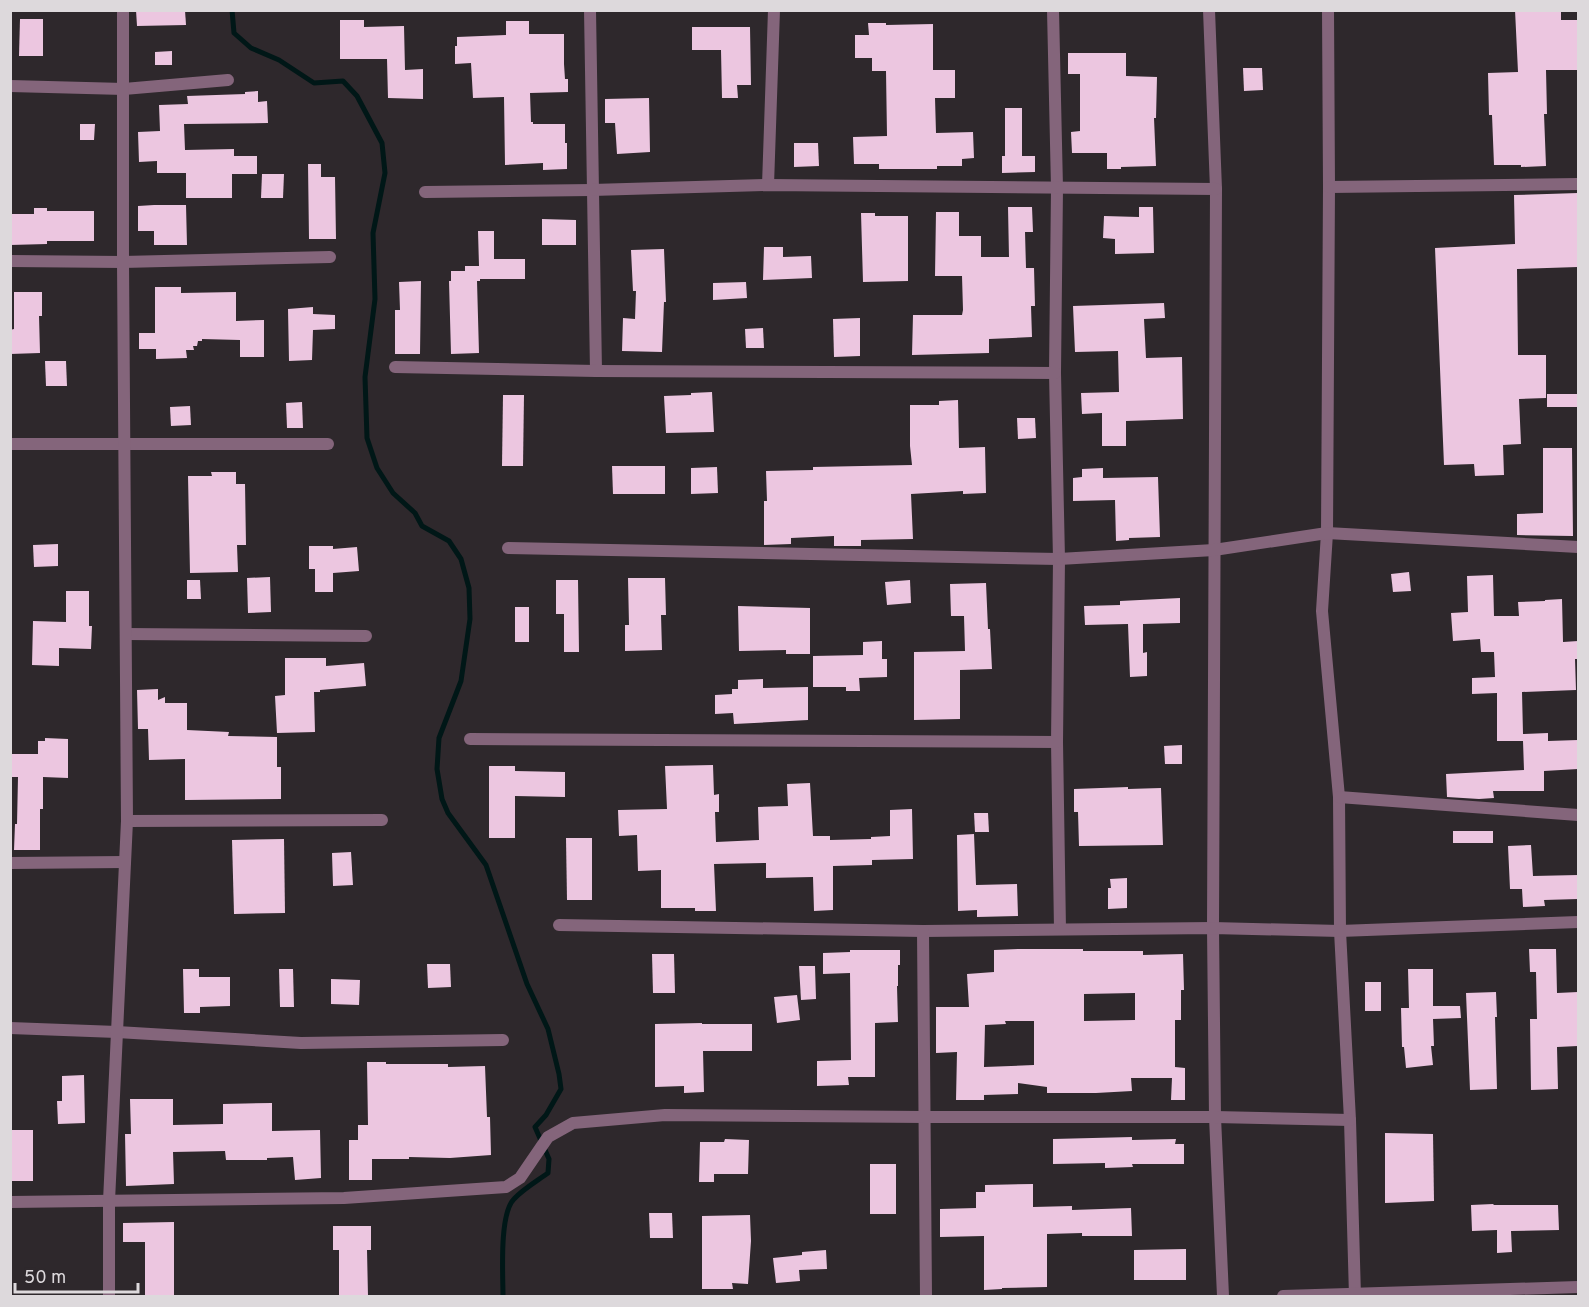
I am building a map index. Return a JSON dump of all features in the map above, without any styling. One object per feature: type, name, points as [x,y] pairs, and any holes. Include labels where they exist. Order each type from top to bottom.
[{"type":"street","points":[[109,1296],[109,1200],[127,821],[123,10]]},
{"type":"street","points":[[590,10],[596,371]]},
{"type":"street","points":[[768,185],[774,10]]},
{"type":"street","points":[[1053,10],[1056,188],[1055,373],[1059,559],[1057,742],[1060,928]]},
{"type":"street","points":[[1209,10],[1216,189],[1213,928],[1215,1117],[1222,1296]]},
{"type":"street","points":[[1328,10],[1327,533],[1322,611],[1339,797],[1340,931],[1350,1120],[1355,1295]]},
{"type":"street","points":[[10,86],[124,89],[228,80]]},
{"type":"street","points":[[1329,187],[1578,184]]},
{"type":"street","points":[[425,192],[768,185],[1216,189]]},
{"type":"street","points":[[10,261],[123,262],[330,257]]},
{"type":"street","points":[[395,367],[596,371],[1055,373]]},
{"type":"street","points":[[10,444],[328,444]]},
{"type":"street","points":[[508,548],[1059,559],[1214,550],[1327,533],[1578,547]]},
{"type":"street","points":[[126,634],[366,636]]},
{"type":"street","points":[[470,739],[1057,742]]},
{"type":"street","points":[[1339,797],[1578,815]]},
{"type":"street","points":[[127,821],[382,820]]},
{"type":"street","points":[[10,863],[125,862]]},
{"type":"street","points":[[559,925],[923,931],[1213,928],[1340,931],[1578,922]]},
{"type":"street","points":[[923,931],[926,1296]]},
{"type":"street","points":[[10,1028],[301,1043],[503,1040]]},
{"type":"street","points":[[10,1202],[344,1198],[506,1187],[520,1178],[548,1137],[573,1123],[665,1115],[1215,1117],[1350,1120]]},
{"type":"street","points":[[1283,1296],[1578,1287]]},
{"type":"building","points":[[136,10],[185,10],[186,25],[137,26]]},
{"type":"building","points":[[1515,10],[1561,11],[1561,20],[1578,20],[1578,70],[1546,70],[1547,114],[1544,114],[1546,166],[1494,165],[1488,73],[1518,72]]},
{"type":"building","points":[[20,19],[43,19],[43,56],[19,56]]},
{"type":"building","points":[[340,20],[364,20],[364,27],[404,26],[405,70],[423,69],[423,99],[388,98],[387,59],[340,59]]},
{"type":"building","points":[[506,21],[529,21],[529,34],[564,34],[565,79],[568,79],[568,92],[530,93],[533,124],[565,124],[567,169],[543,170],[543,163],[505,165],[504,97],[473,98],[471,63],[455,64],[457,37],[506,35]]},
{"type":"building","points":[[868,23],[933,24],[933,70],[955,70],[955,98],[935,98],[936,133],[973,132],[974,158],[962,159],[962,166],[937,166],[937,169],[879,169],[879,164],[854,164],[853,137],[887,136],[886,71],[872,71],[872,58],[855,58],[855,35],[869,35]]},
{"type":"building","points":[[692,27],[750,27],[751,85],[737,85],[738,98],[722,98],[721,50],[692,50]]},
{"type":"building","points":[[172,51],[172,65],[155,65],[155,52]]},
{"type":"building","points":[[1068,53],[1126,53],[1126,76],[1157,77],[1156,118],[1154,118],[1156,166],[1107,169],[1107,153],[1072,153],[1071,132],[1080,131],[1080,74],[1068,74]]},
{"type":"building","points":[[1243,68],[1262,68],[1263,90],[1244,91]]},
{"type":"building","points":[[258,91],[258,102],[267,101],[268,123],[184,124],[185,150],[234,149],[234,156],[257,156],[257,174],[232,174],[232,198],[186,198],[186,173],[157,173],[157,161],[139,162],[138,132],[160,131],[159,105],[188,104],[187,96],[245,94],[245,92]]},
{"type":"building","points":[[649,98],[650,152],[617,154],[615,123],[605,123],[605,99]]},
{"type":"building","points":[[1005,108],[1022,108],[1022,156],[1035,156],[1035,172],[1002,173],[1002,156],[1005,156]]},
{"type":"building","points":[[80,124],[95,124],[94,140],[80,140]]},
{"type":"building","points":[[794,143],[818,143],[819,166],[794,167]]},
{"type":"building","points":[[308,164],[321,164],[321,177],[335,177],[336,239],[309,239]]},
{"type":"building","points":[[262,174],[284,174],[283,198],[261,198]]},
{"type":"building","points":[[1578,193],[1578,267],[1517,269],[1518,355],[1546,355],[1546,398],[1519,399],[1521,444],[1503,445],[1504,475],[1475,476],[1474,464],[1444,465],[1435,248],[1515,244],[1514,195]]},
{"type":"building","points":[[186,205],[187,245],[154,245],[154,231],[138,231],[138,206]]},
{"type":"building","points":[[1008,207],[1032,207],[1033,232],[1025,232],[1026,268],[1034,268],[1035,306],[1031,306],[1032,337],[989,339],[989,353],[912,355],[913,315],[962,315],[963,310],[962,276],[935,276],[936,212],[959,212],[959,236],[981,236],[981,257],[1009,257]]},
{"type":"building","points":[[1139,207],[1153,207],[1154,253],[1115,254],[1115,239],[1103,238],[1104,216],[1139,217]]},
{"type":"building","points":[[34,208],[47,208],[47,211],[94,211],[94,241],[47,241],[47,244],[10,245],[10,214],[34,214]]},
{"type":"building","points":[[861,213],[875,213],[875,216],[908,216],[908,281],[863,282]]},
{"type":"building","points":[[542,219],[576,220],[576,245],[542,245]]},
{"type":"building","points":[[478,231],[494,231],[494,259],[525,259],[525,279],[480,279],[477,281],[479,353],[451,354],[449,281],[451,281],[451,271],[465,271],[465,266],[479,266]]},
{"type":"building","points":[[764,247],[783,247],[783,257],[811,256],[812,278],[763,280]]},
{"type":"building","points":[[664,249],[666,302],[664,302],[662,352],[622,351],[623,318],[635,319],[636,291],[633,291],[631,250]]},
{"type":"building","points":[[421,281],[420,354],[395,354],[395,310],[400,310],[399,282]]},
{"type":"building","points":[[746,282],[747,298],[713,300],[713,283]]},
{"type":"building","points":[[155,287],[181,287],[181,293],[236,292],[236,321],[264,320],[264,357],[240,357],[240,340],[202,339],[198,341],[197,346],[193,346],[194,350],[186,350],[187,358],[156,359],[156,349],[139,349],[139,333],[155,333]]},
{"type":"building","points":[[14,292],[42,292],[42,316],[39,316],[40,353],[10,354],[10,330],[14,329]]},
{"type":"building","points":[[1164,303],[1165,318],[1144,319],[1146,358],[1182,357],[1183,419],[1126,421],[1126,446],[1102,446],[1102,413],[1082,414],[1081,393],[1119,392],[1118,351],[1075,352],[1073,306]]},
{"type":"building","points":[[313,307],[313,314],[335,315],[335,329],[313,330],[312,360],[289,361],[288,309]]},
{"type":"building","points":[[860,318],[860,356],[834,357],[833,319]]},
{"type":"building","points":[[763,328],[764,348],[746,348],[745,329]]},
{"type":"building","points":[[45,361],[66,361],[67,386],[46,386]]},
{"type":"building","points":[[712,392],[714,432],[666,433],[664,396]]},
{"type":"building","points":[[1547,394],[1578,394],[1578,407],[1547,407]]},
{"type":"building","points":[[503,395],[524,395],[523,466],[502,466]]},
{"type":"building","points":[[958,400],[959,448],[985,447],[986,493],[963,494],[963,491],[911,494],[913,539],[861,540],[861,546],[834,546],[834,536],[791,538],[791,544],[764,545],[764,501],[767,501],[766,471],[813,470],[813,467],[912,465],[910,405],[939,405],[939,401]]},
{"type":"building","points":[[302,402],[303,428],[287,428],[286,403]]},
{"type":"building","points":[[190,406],[191,425],[171,426],[170,407]]},
{"type":"building","points":[[1017,418],[1035,418],[1036,438],[1018,439]]},
{"type":"building","points":[[1543,448],[1572,448],[1573,536],[1517,535],[1517,514],[1543,513]]},
{"type":"building","points":[[612,466],[665,466],[665,494],[613,494]]},
{"type":"building","points":[[717,467],[718,493],[691,494],[691,468]]},
{"type":"building","points":[[1103,468],[1103,478],[1158,477],[1160,537],[1129,538],[1129,540],[1116,541],[1115,500],[1073,501],[1073,478],[1082,477],[1082,469]]},
{"type":"building","points":[[211,472],[236,472],[236,484],[245,484],[246,545],[237,545],[238,572],[190,573],[188,476],[212,476]]},
{"type":"building","points":[[58,544],[58,566],[34,567],[33,545]]},
{"type":"building","points":[[309,546],[333,546],[333,549],[357,547],[359,571],[333,573],[333,592],[315,592],[315,569],[309,569]]},
{"type":"building","points":[[1409,572],[1411,591],[1393,592],[1391,574]]},
{"type":"building","points":[[1493,575],[1494,616],[1519,616],[1518,602],[1562,599],[1563,642],[1578,641],[1578,659],[1575,659],[1576,690],[1522,692],[1523,734],[1548,733],[1548,741],[1578,740],[1578,769],[1544,771],[1544,791],[1493,791],[1494,798],[1479,799],[1447,797],[1446,774],[1524,770],[1523,741],[1497,741],[1497,693],[1472,694],[1472,678],[1495,677],[1494,652],[1481,652],[1480,639],[1453,641],[1451,613],[1468,612],[1467,576]]},
{"type":"building","points":[[270,577],[271,612],[248,613],[247,578]]},
{"type":"building","points":[[628,578],[665,578],[666,615],[661,615],[662,650],[625,651],[625,625],[629,625]]},
{"type":"building","points":[[187,580],[200,580],[201,599],[187,599]]},
{"type":"building","points":[[556,580],[578,580],[579,652],[564,652],[564,614],[556,614]]},
{"type":"building","points":[[910,580],[911,603],[887,605],[885,582]]},
{"type":"building","points":[[986,583],[992,669],[960,670],[960,719],[914,720],[914,652],[965,651],[964,616],[951,616],[950,584]]},
{"type":"building","points":[[66,591],[89,591],[91,649],[59,648],[59,666],[32,665],[33,621],[66,622]]},
{"type":"building","points":[[1180,598],[1180,623],[1143,624],[1143,653],[1147,652],[1147,676],[1130,677],[1128,624],[1085,625],[1084,606],[1120,605],[1120,601]]},
{"type":"building","points":[[738,606],[810,608],[810,654],[786,654],[786,650],[739,651]]},
{"type":"building","points":[[515,607],[529,607],[529,642],[515,642]]},
{"type":"building","points":[[882,641],[882,659],[887,659],[887,677],[859,678],[860,691],[846,691],[846,687],[813,687],[813,656],[863,655],[863,642]]},
{"type":"building","points":[[285,658],[326,658],[326,666],[364,663],[366,686],[314,692],[315,732],[277,733],[275,696],[285,695]]},
{"type":"building","points":[[763,679],[763,688],[808,687],[808,720],[734,724],[733,713],[715,714],[715,695],[732,694],[732,689],[738,689],[738,680]]},
{"type":"building","points":[[158,689],[158,700],[165,697],[165,703],[187,703],[187,730],[229,732],[228,736],[277,737],[277,767],[281,767],[281,799],[185,800],[185,759],[149,760],[148,729],[138,729],[137,690]]},
{"type":"building","points":[[45,738],[68,739],[68,778],[43,777],[40,850],[14,850],[18,777],[10,777],[10,754],[38,754],[38,741],[45,741]]},
{"type":"building","points":[[1182,745],[1182,764],[1165,764],[1164,746]]},
{"type":"building","points":[[713,765],[714,795],[719,794],[719,812],[715,812],[716,842],[759,840],[758,807],[788,806],[787,784],[810,783],[813,836],[830,836],[830,840],[890,836],[890,810],[912,809],[913,859],[872,860],[872,865],[833,866],[833,910],[814,911],[813,877],[766,878],[766,863],[714,864],[716,911],[695,911],[695,908],[661,908],[661,870],[638,871],[637,835],[619,836],[618,810],[667,809],[665,766]]},
{"type":"building","points":[[489,766],[515,766],[515,771],[565,772],[565,797],[515,796],[515,838],[489,838]]},
{"type":"building","points":[[1128,787],[1128,789],[1161,788],[1163,845],[1079,846],[1078,812],[1074,812],[1074,789]]},
{"type":"building","points":[[974,813],[988,813],[989,832],[975,832]]},
{"type":"building","points":[[1453,831],[1493,831],[1493,843],[1453,843]]},
{"type":"building","points":[[974,834],[976,885],[1017,884],[1018,916],[977,917],[977,910],[958,911],[957,835]]},
{"type":"building","points":[[566,838],[592,838],[592,900],[567,900]]},
{"type":"building","points":[[284,839],[285,913],[234,914],[232,840]]},
{"type":"building","points":[[1531,845],[1533,876],[1578,875],[1578,899],[1544,900],[1545,906],[1523,907],[1522,889],[1510,889],[1508,846]]},
{"type":"building","points":[[351,852],[353,885],[333,886],[332,853]]},
{"type":"building","points":[[1127,878],[1127,908],[1108,909],[1110,879]]},
{"type":"building","points":[[1083,949],[1083,951],[1143,951],[1143,955],[1183,954],[1184,990],[1181,990],[1181,1020],[1175,1020],[1175,1067],[1185,1068],[1185,1100],[1171,1100],[1172,1078],[1131,1078],[1132,1091],[1047,1093],[1047,1087],[1018,1083],[1018,1094],[984,1095],[984,1100],[956,1100],[957,1052],[936,1053],[936,1007],[969,1007],[967,974],[994,972],[994,950]],"holes":[[[1135,993],[1135,1020],[1084,1021],[1084,994]],[[1005,1021],[1034,1021],[1034,1065],[984,1067],[985,1025],[1006,1024]]]},
{"type":"building","points":[[1529,949],[1556,949],[1557,993],[1578,992],[1578,1046],[1557,1047],[1558,1089],[1531,1090],[1530,1019],[1537,1019],[1536,972],[1530,972]]},
{"type":"building","points":[[850,950],[900,950],[897,986],[898,1022],[875,1023],[875,1077],[848,1077],[849,1085],[817,1086],[817,1061],[851,1060],[850,973],[823,974],[823,953],[850,952]]},
{"type":"building","points":[[652,954],[674,954],[675,993],[653,993]]},
{"type":"building","points":[[427,964],[450,964],[451,987],[428,988]]},
{"type":"building","points":[[799,966],[815,966],[816,999],[801,1000]]},
{"type":"building","points":[[183,969],[199,969],[199,977],[230,977],[230,1006],[200,1007],[200,1013],[184,1013]]},
{"type":"building","points":[[279,969],[293,969],[294,1007],[280,1007]]},
{"type":"building","points":[[1408,969],[1433,969],[1433,1006],[1460,1006],[1461,1018],[1433,1019],[1434,1046],[1431,1046],[1433,1065],[1406,1068],[1404,1047],[1402,1047],[1401,1008],[1409,1008]]},
{"type":"building","points":[[331,979],[360,980],[359,1005],[331,1004]]},
{"type":"building","points":[[1365,982],[1381,982],[1381,1011],[1365,1011]]},
{"type":"building","points":[[1496,992],[1497,1089],[1470,1090],[1466,993]]},
{"type":"building","points":[[797,995],[800,1020],[777,1023],[774,997]]},
{"type":"building","points":[[655,1024],[752,1024],[752,1051],[703,1051],[704,1092],[684,1093],[684,1086],[655,1087]]},
{"type":"building","points":[[367,1062],[448,1064],[448,1067],[485,1066],[491,1155],[372,1159],[372,1180],[349,1180],[349,1140],[358,1140],[358,1125],[368,1125]]},
{"type":"building","points":[[84,1075],[85,1123],[58,1124],[57,1101],[62,1101],[62,1076]]},
{"type":"building","points":[[130,1099],[173,1099],[173,1125],[223,1124],[223,1104],[272,1103],[272,1131],[320,1130],[321,1178],[295,1180],[293,1157],[267,1158],[267,1160],[226,1160],[225,1151],[173,1152],[174,1184],[126,1186],[125,1134],[131,1134]]},
{"type":"building","points":[[11,1130],[33,1130],[33,1181],[11,1181]]},
{"type":"building","points":[[1385,1133],[1433,1134],[1434,1201],[1385,1203]]},
{"type":"building","points":[[1132,1137],[1132,1140],[1176,1139],[1175,1144],[1184,1144],[1184,1164],[1132,1164],[1133,1167],[1105,1168],[1105,1163],[1053,1164],[1053,1139]]},
{"type":"building","points":[[725,1139],[749,1140],[748,1174],[714,1174],[714,1182],[699,1182],[700,1142],[724,1142]]},
{"type":"building","points":[[870,1164],[896,1164],[896,1214],[870,1214]]},
{"type":"building","points":[[1033,1184],[1033,1207],[1072,1206],[1072,1210],[1131,1208],[1132,1236],[1082,1236],[1082,1233],[1047,1234],[1047,1287],[984,1290],[984,1236],[940,1237],[940,1209],[976,1208],[976,1192],[985,1192],[985,1185]]},
{"type":"building","points":[[1471,1205],[1558,1205],[1559,1230],[1511,1231],[1512,1252],[1497,1253],[1497,1230],[1472,1231]]},
{"type":"building","points":[[649,1213],[672,1213],[673,1238],[650,1238]]},
{"type":"building","points":[[750,1215],[748,1284],[732,1283],[733,1289],[702,1289],[702,1216]]},
{"type":"building","points":[[174,1222],[174,1296],[145,1296],[145,1242],[123,1242],[123,1223]]},
{"type":"building","points":[[333,1226],[371,1226],[371,1250],[367,1250],[368,1296],[339,1296],[339,1250],[333,1250]]},
{"type":"building","points":[[1186,1249],[1186,1280],[1134,1280],[1134,1250]]},
{"type":"building","points":[[826,1250],[827,1269],[799,1270],[800,1281],[776,1283],[773,1258]]},
{"type":"waterway","points":[[232,10],[234,33],[251,48],[279,60],[314,83],[343,81],[357,96],[382,143],[385,173],[373,233],[375,299],[365,377],[367,438],[377,468],[393,493],[415,513],[422,526],[449,541],[461,559],[469,588],[470,619],[461,681],[439,738],[437,769],[442,799],[448,813],[486,865],[527,984],[548,1029],[561,1089],[546,1115],[535,1127],[549,1159],[548,1173],[526,1188],[509,1207],[503,1245],[503,1296]]}]
